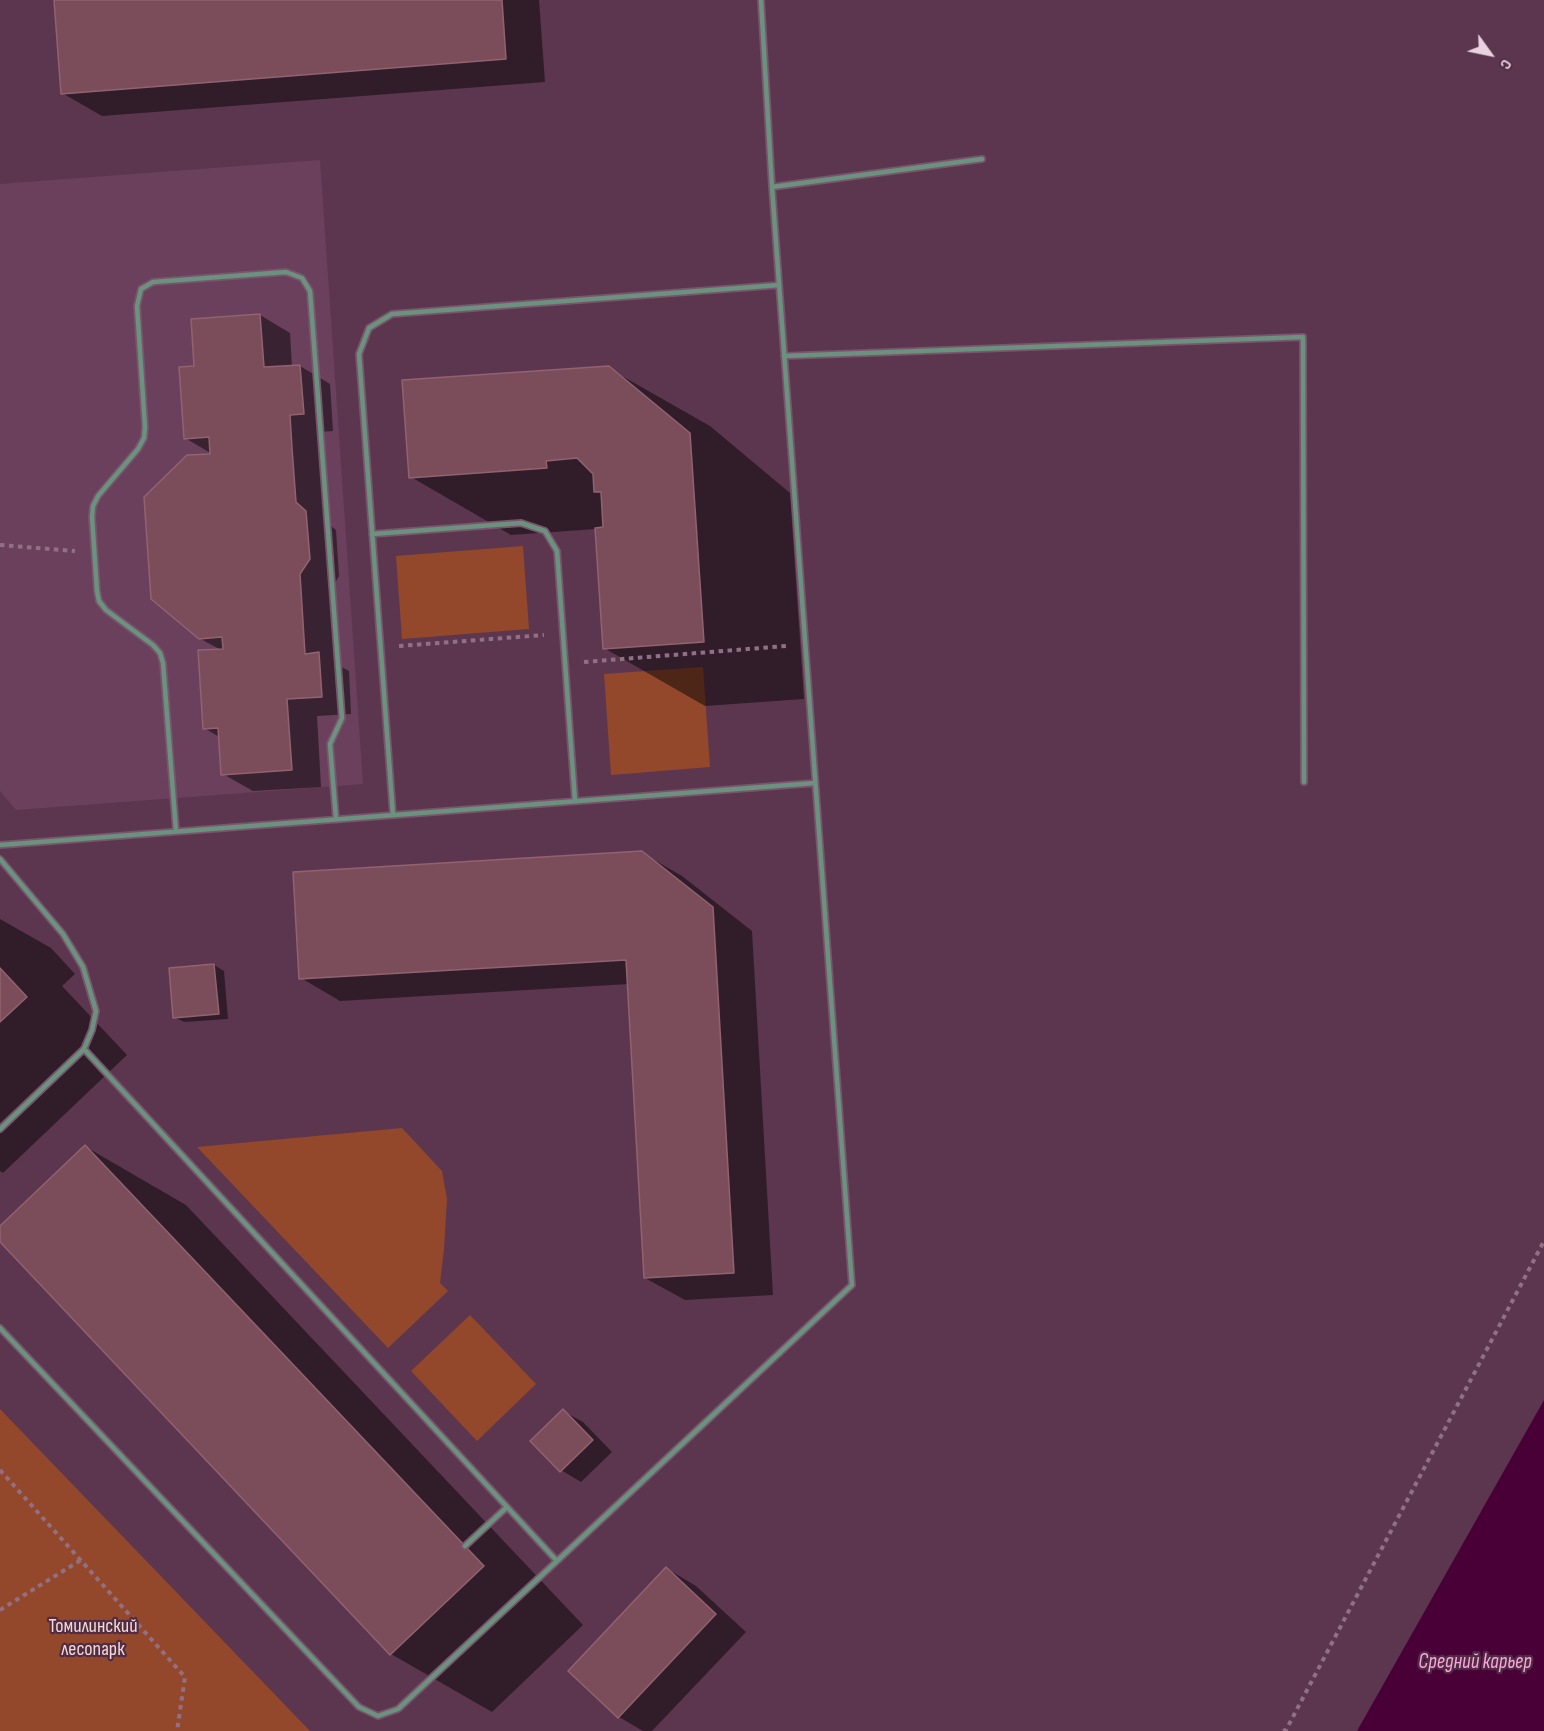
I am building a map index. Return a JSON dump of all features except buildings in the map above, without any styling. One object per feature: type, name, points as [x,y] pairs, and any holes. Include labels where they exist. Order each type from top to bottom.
[{"type":"lane","points":[[0,1328],[359,1707],[378,1716],[398,1709],[852,1285],[771,187],[761,0]]},
{"type":"lane","points":[[771,187],[982,159]]},
{"type":"lane","points":[[176,831],[163,663],[153,645],[106,610],[99,601],[94,553],[93,506],[98,496],[138,449],[144,438],[136,306],[141,289],[153,282],[286,272],[302,278],[310,291],[342,718],[330,744],[336,819]]},
{"type":"lane","points":[[393,815],[359,354],[369,328],[392,314],[779,285]]},
{"type":"lane","points":[[784,356],[1303,337],[1304,782]]},
{"type":"lane","points":[[372,534],[522,523],[545,531],[557,551],[576,801]]},
{"type":"lane","points":[[0,845],[815,783]]},
{"type":"lane","points":[[0,860],[63,934],[83,967],[96,1011],[92,1030],[84,1049],[0,1129]]},
{"type":"lane","points":[[84,1049],[557,1561]]},
{"type":"lane","points":[[465,1546],[507,1507]]},
{"type":"path","points":[[0,545],[94,553]]},
{"type":"path","points":[[381,648],[563,634]]},
{"type":"path","points":[[565,663],[805,645]]},
{"type":"path","points":[[1283,1731],[1286,1730],[1544,1241]]},
{"type":"path","points":[[0,1470],[185,1677],[177,1731]]},
{"type":"path","points":[[0,1610],[81,1560]]},
{"type":"shaded area","points":[[320,160],[363,784],[16,810],[0,791],[0,184]]},
{"type":"green space","points":[[523,546],[529,629],[402,639],[396,556]]},
{"type":"green space","points":[[703,667],[710,767],[611,775],[604,674]]},
{"type":"green space","points":[[402,1128],[442,1171],[447,1199],[440,1283],[448,1291],[388,1348],[197,1147]]},
{"type":"green space","points":[[470,1315],[536,1384],[477,1441],[411,1371]]},
{"type":"green space","name":"Томилинский лесопарк","points":[[0,1409],[310,1731],[0,1731]]},
{"type":"water","name":"Средний карьер","points":[[1544,1400],[1544,1731],[1357,1731]]}]
